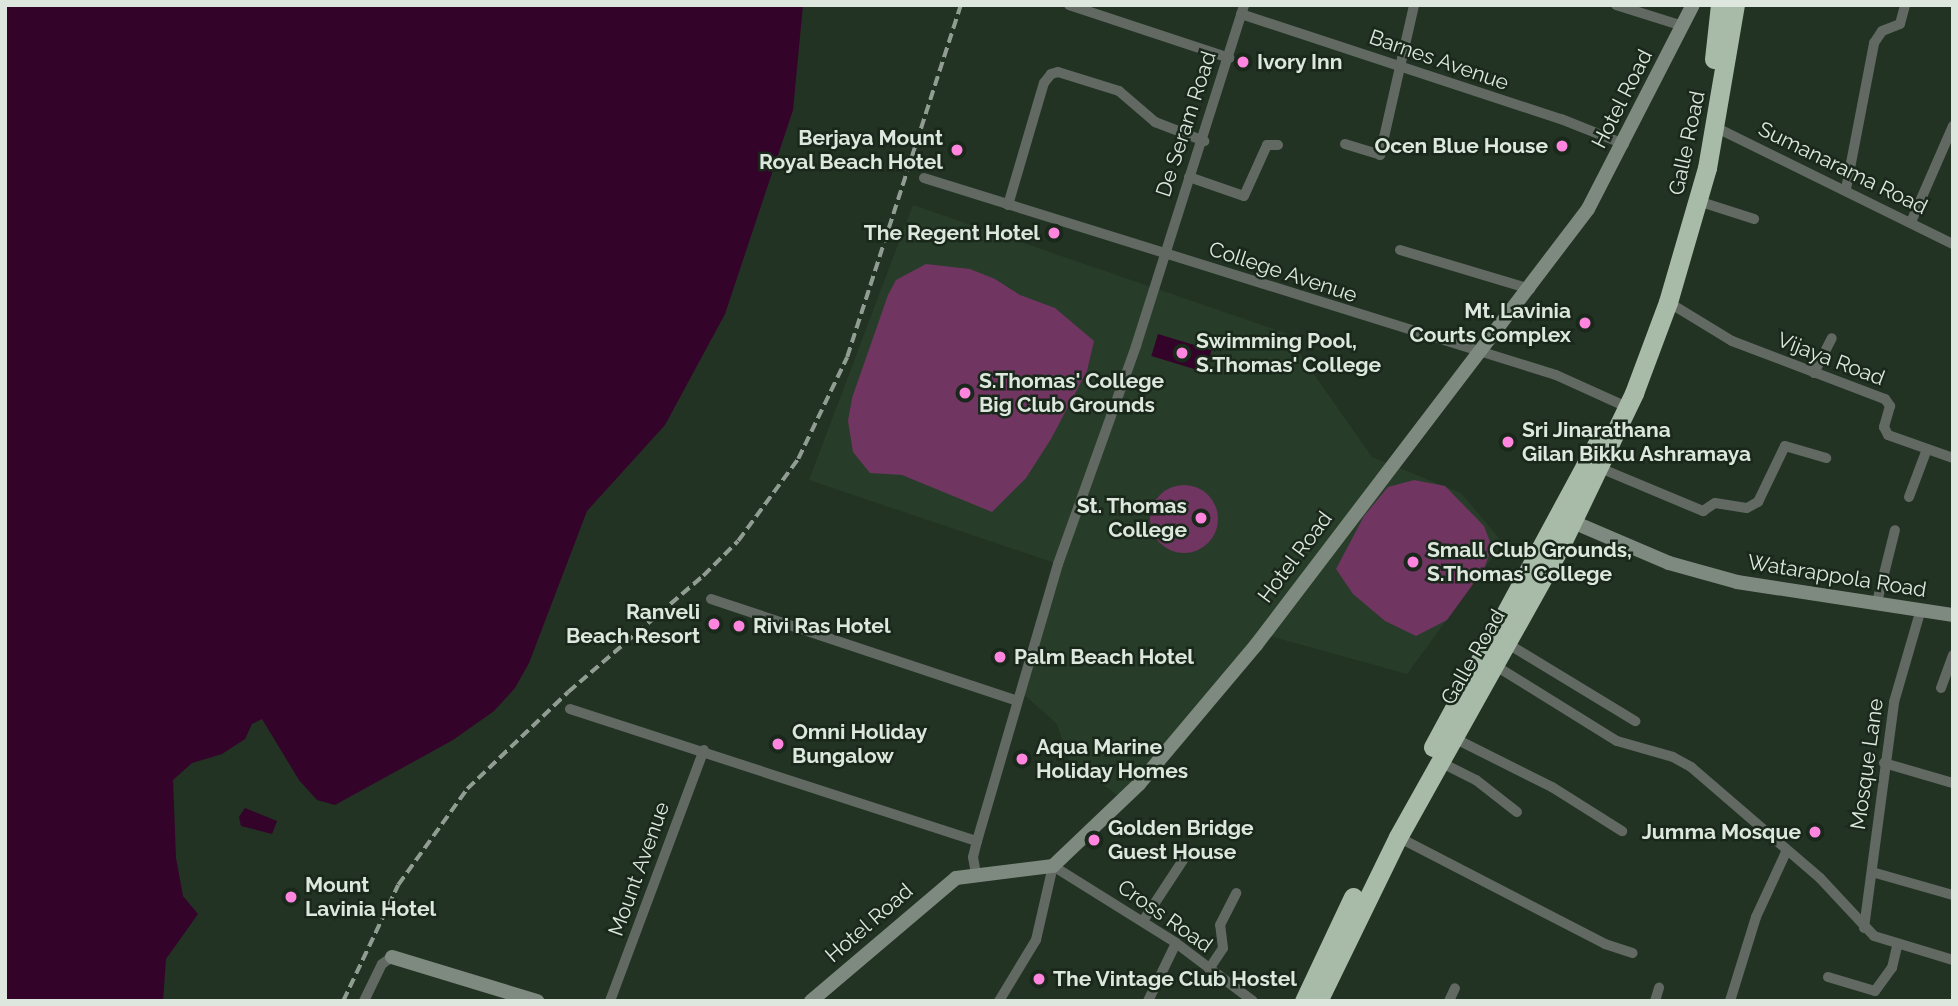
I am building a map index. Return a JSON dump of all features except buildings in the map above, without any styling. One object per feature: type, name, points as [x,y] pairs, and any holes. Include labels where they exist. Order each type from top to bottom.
[{"type":"highway","name":"Galle Road","points":[[1304,1001],[1338,925],[1489,662],[1566,519],[1600,468],[1666,271],[1696,163],[1720,5]]},
{"type":"highway","name":"Galle Road","points":[[1318,1001],[1398,837],[1454,738],[1489,662],[1508,644],[1668,302],[1698,201],[1715,127],[1735,5]]},
{"type":"street","points":[[1069,5],[1229,58]]},
{"type":"street","points":[[1345,144],[1380,155],[1414,5]]},
{"type":"street","points":[[1616,5],[1683,26]]},
{"type":"street","name":"Hotel Road","points":[[811,1001],[949,882],[976,874],[1053,866],[1139,784],[1256,645],[1333,539],[1531,289],[1588,209],[1693,5]]},
{"type":"street","points":[[1846,189],[1874,43],[1882,31],[1900,24],[1905,5]]},
{"type":"street","name":"De Seram Road","points":[[976,874],[973,857],[977,841],[1058,564],[1203,141],[1242,9]]},
{"type":"street","name":"Barnes Avenue","points":[[1242,9],[1400,66],[1561,119],[1623,144]]},
{"type":"street","points":[[1008,205],[1044,83],[1051,74],[1058,72],[1119,91],[1155,122],[1203,141]]},
{"type":"street","points":[[1911,222],[1953,126]]},
{"type":"street","name":"Sumanarama Road","points":[[1715,127],[1846,189],[1953,244]]},
{"type":"street","points":[[1189,177],[1244,196],[1267,145],[1278,145]]},
{"type":"street","name":"College Avenue","points":[[923,178],[1483,352],[1623,403]]},
{"type":"street","points":[[1698,201],[1754,219]]},
{"type":"street","points":[[1400,250],[1531,289]]},
{"type":"street","name":"Vijaya Road","points":[[1668,302],[1732,341],[1885,398],[1890,406],[1884,427],[1888,435],[1953,458]]},
{"type":"street","points":[[1814,373],[1832,338]]},
{"type":"street","points":[[1600,468],[1703,510],[1715,503],[1747,508],[1758,502],[1786,446],[1826,458]]},
{"type":"street","points":[[1909,498],[1927,449]]},
{"type":"street","name":"Watarappola Road","points":[[1566,519],[1669,563],[1737,582],[1798,595],[1877,602],[1953,615]]},
{"type":"street","points":[[1877,602],[1895,530]]},
{"type":"street","points":[[711,599],[1017,701]]},
{"type":"street","name":"Mosque Lane","points":[[1864,928],[1894,702],[1921,609]]},
{"type":"street","points":[[1508,644],[1544,670],[1635,721]]},
{"type":"street","points":[[1941,688],[1953,655]]},
{"type":"street","points":[[1489,662],[1617,741],[1673,757],[1691,768],[1786,852],[1820,878],[1864,928],[1896,946],[1953,960]]},
{"type":"street","points":[[570,709],[704,750],[977,841]]},
{"type":"street","points":[[1454,738],[1552,787],[1622,831]]},
{"type":"street","name":"Mount Avenue","points":[[610,1001],[704,750]]},
{"type":"street","points":[[1440,762],[1476,780],[1517,812]]},
{"type":"street","points":[[1884,763],[1953,783]]},
{"type":"street","points":[[1398,837],[1605,944],[1633,954]]},
{"type":"street","points":[[1730,1001],[1756,917],[1786,852]]},
{"type":"street","points":[[1143,921],[1183,860]]},
{"type":"street","points":[[999,1001],[1036,940],[1053,866]]},
{"type":"street","name":"Cross Road","points":[[1053,866],[1177,943],[1253,1001]]},
{"type":"street","points":[[1872,872],[1953,895]]},
{"type":"street","points":[[1209,969],[1223,948],[1220,925],[1236,893]]},
{"type":"street","points":[[1148,1001],[1177,943]]},
{"type":"street","points":[[1828,977],[1875,991],[1892,968],[1896,946]]},
{"type":"street","points":[[364,1001],[382,964],[392,957],[537,1001]]},
{"type":"street","points":[[1449,1001],[1455,988]]},
{"type":"street","points":[[1655,1001],[1658,988]]},
{"type":"shaded area","points":[[5,5],[803,5],[793,110],[725,314],[665,425],[587,511],[529,663],[515,688],[494,711],[453,740],[335,805],[317,800],[299,780],[262,719],[252,724],[245,739],[222,754],[192,763],[173,780],[176,858],[183,896],[198,914],[166,959],[163,1001],[5,1001]]},
{"type":"shaded area","name":"St. Thomas College","points":[[913,205],[1285,333],[1372,457],[1461,493],[1503,543],[1407,674],[1259,633],[1120,797],[1069,760],[1057,724],[1020,691],[1058,564],[809,480]]},
{"type":"shaded area","name":"S.Thomas' College Big Club Grounds","points":[[926,264],[970,269],[995,279],[1020,295],[1055,308],[1094,341],[1087,371],[1051,439],[1026,478],[992,512],[902,475],[870,473],[853,452],[848,421],[852,398],[888,295],[896,280]]},
{"type":"shaded area","name":"Swimming Pool, S.Thomas' College","points":[[1158,334],[1212,350],[1205,372],[1151,356]]},
{"type":"shaded area","name":"Small Club Grounds, S.Thomas' College","points":[[1414,480],[1445,486],[1484,526],[1492,547],[1484,569],[1447,620],[1416,636],[1385,621],[1353,594],[1336,569],[1364,516],[1388,487]]},
{"type":"shaded area","points":[[1177,485],[1191,485],[1203,490],[1213,500],[1218,519],[1213,538],[1203,548],[1191,553],[1177,553],[1165,548],[1155,538],[1150,526],[1150,512],[1155,500],[1165,490]]},
{"type":"shaded area","points":[[245,808],[277,821],[272,834],[241,826],[239,817]]},
{"type":"railway","points":[[343,1001],[398,885],[467,789],[568,692],[703,576],[738,541],[798,459],[847,357],[961,5]]},
{"type":"place","name":"Ivory Inn","points":[[1243,62]]},
{"type":"place","name":"Ocen Blue House","points":[[1562,146]]},
{"type":"place","name":"Berjaya Mount Royal Beach Hotel","points":[[957,150]]},
{"type":"place","name":"The Regent Hotel","points":[[1054,233]]},
{"type":"place","name":"Mt. Lavinia Courts Complex","points":[[1585,323]]},
{"type":"place","name":"Swimming Pool, S.Thomas' College","points":[[1182,353]]},
{"type":"place","name":"S.Thomas' College Big Club Grounds","points":[[965,393]]},
{"type":"place","name":"Sri Jinarathana Gilan Bikku Ashramaya","points":[[1508,442]]},
{"type":"place","name":"St. Thomas College","points":[[1201,518]]},
{"type":"place","name":"Small Club Grounds, S.Thomas' College","points":[[1413,562]]},
{"type":"place","name":"Ranveli Beach Resort","points":[[714,624]]},
{"type":"place","name":"Rivi Ras Hotel","points":[[739,626]]},
{"type":"place","name":"Palm Beach Hotel","points":[[1000,657]]},
{"type":"place","name":"Omni Holiday Bungalow","points":[[778,744]]},
{"type":"place","name":"Aqua Marine Holiday Homes","points":[[1022,759]]},
{"type":"place","name":"Jumma Mosque","points":[[1815,832]]},
{"type":"place","name":"Golden Bridge Guest House","points":[[1094,840]]},
{"type":"place","name":"Mount Lavinia Hotel","points":[[291,897]]},
{"type":"place","name":"The Vintage Club Hostel","points":[[1039,979]]}]
